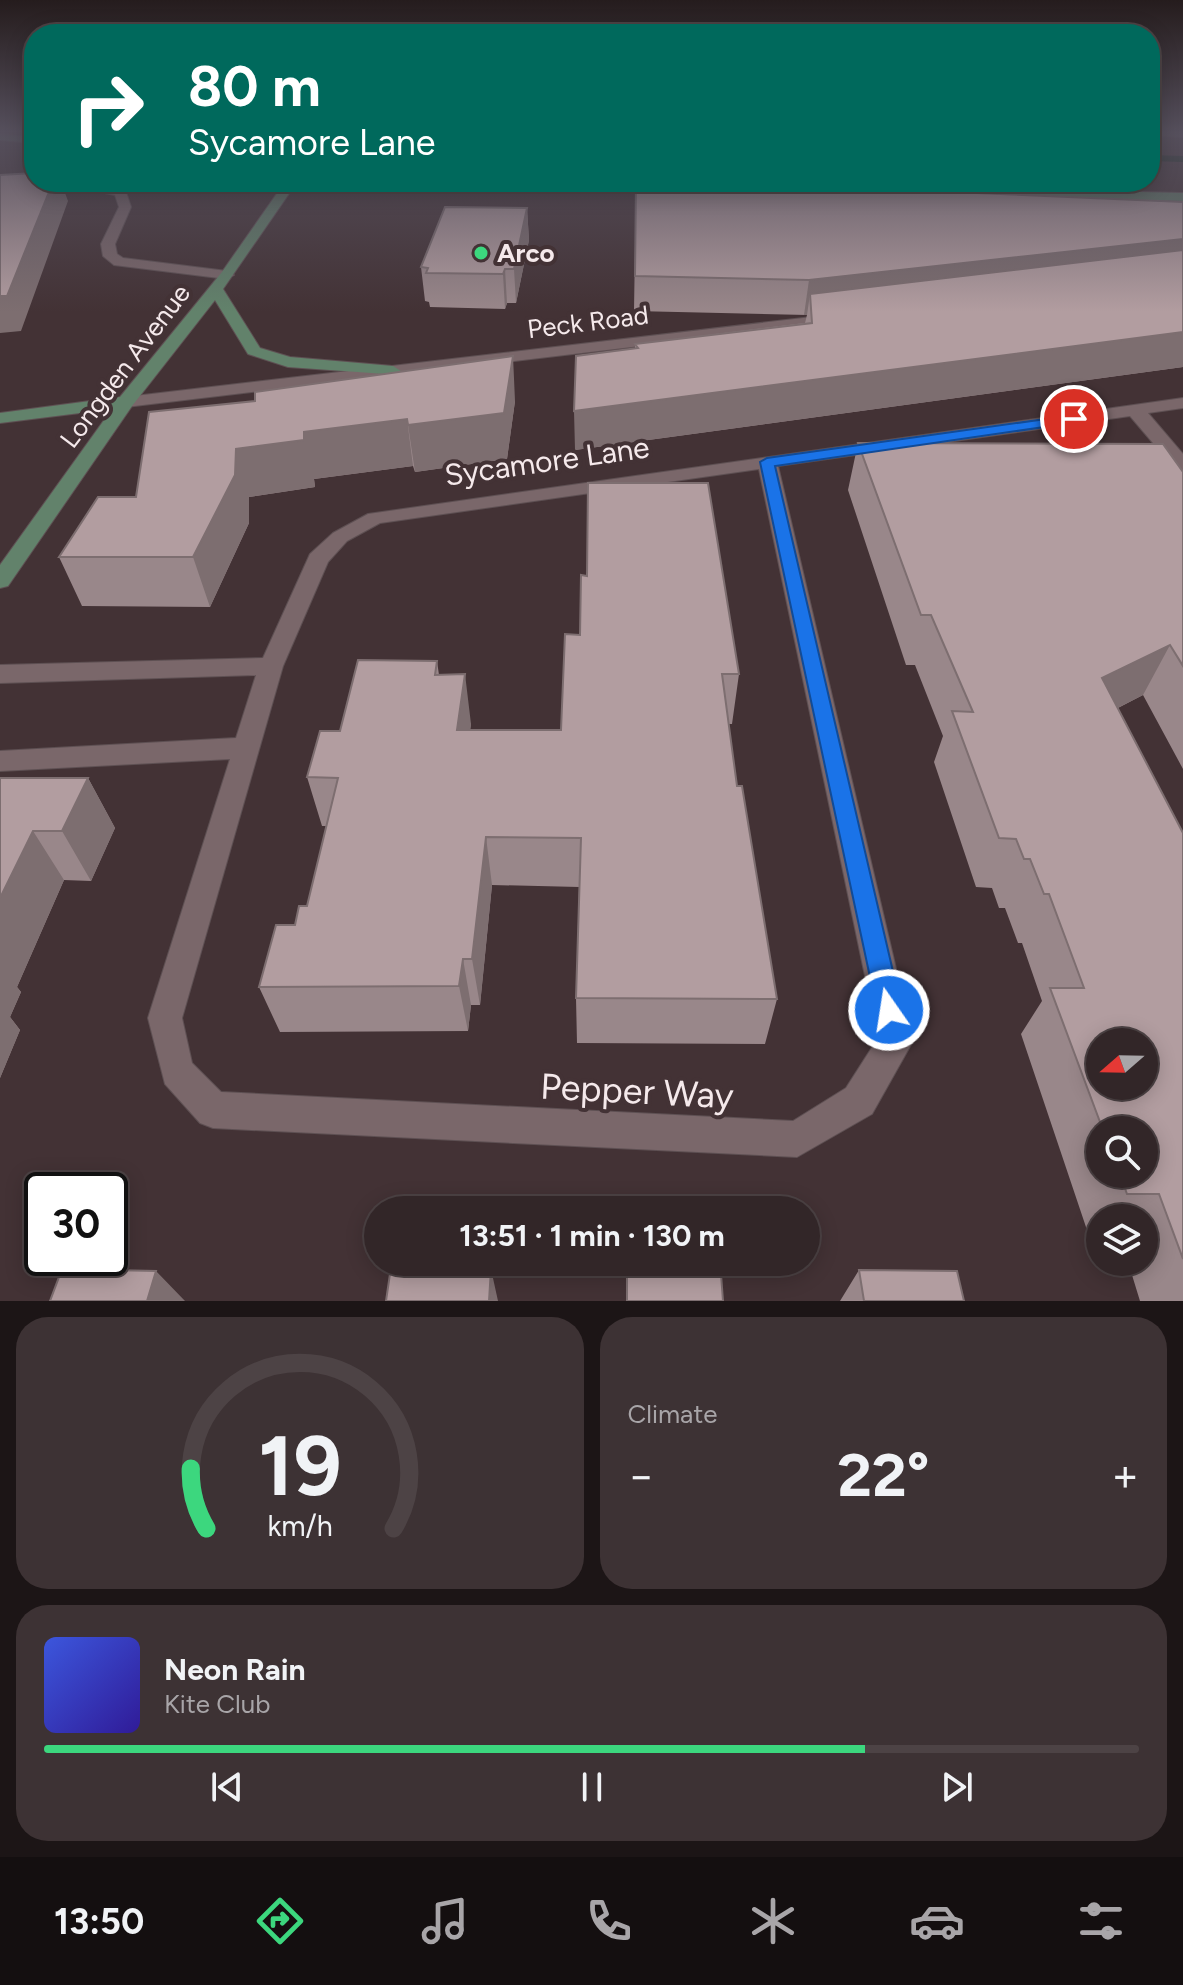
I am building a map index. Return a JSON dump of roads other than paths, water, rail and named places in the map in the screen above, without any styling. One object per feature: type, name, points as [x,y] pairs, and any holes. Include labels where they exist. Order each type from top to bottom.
[{"type":"street","points":[[120,192],[125,207],[108,244],[110,256],[119,262],[227,275]]},
{"type":"street","name":"Longden Avenue","points":[[0,581],[126,402],[227,275],[284,192]]},
{"type":"street","points":[[933,199],[972,192],[1183,197]]},
{"type":"street","points":[[918,198],[972,206]]},
{"type":"street","points":[[216,289],[254,351],[288,362],[393,371]]},
{"type":"street","name":"Peck Road","points":[[0,418],[851,317]]},
{"type":"street","name":"Sycamore Lane","points":[[271,666],[318,559],[340,537],[375,518],[1183,403]]},
{"type":"street","points":[[1135,410],[1183,466]]},
{"type":"street","name":"Pepper Way","points":[[271,666],[165,1018],[177,1072],[213,1110],[797,1139],[859,1101],[896,1041],[767,462]]},
{"type":"street","points":[[0,674],[271,666]]},
{"type":"street","points":[[0,761],[245,748]]},
{"type":"place","name":"Arco","points":[[481,253]]}]
